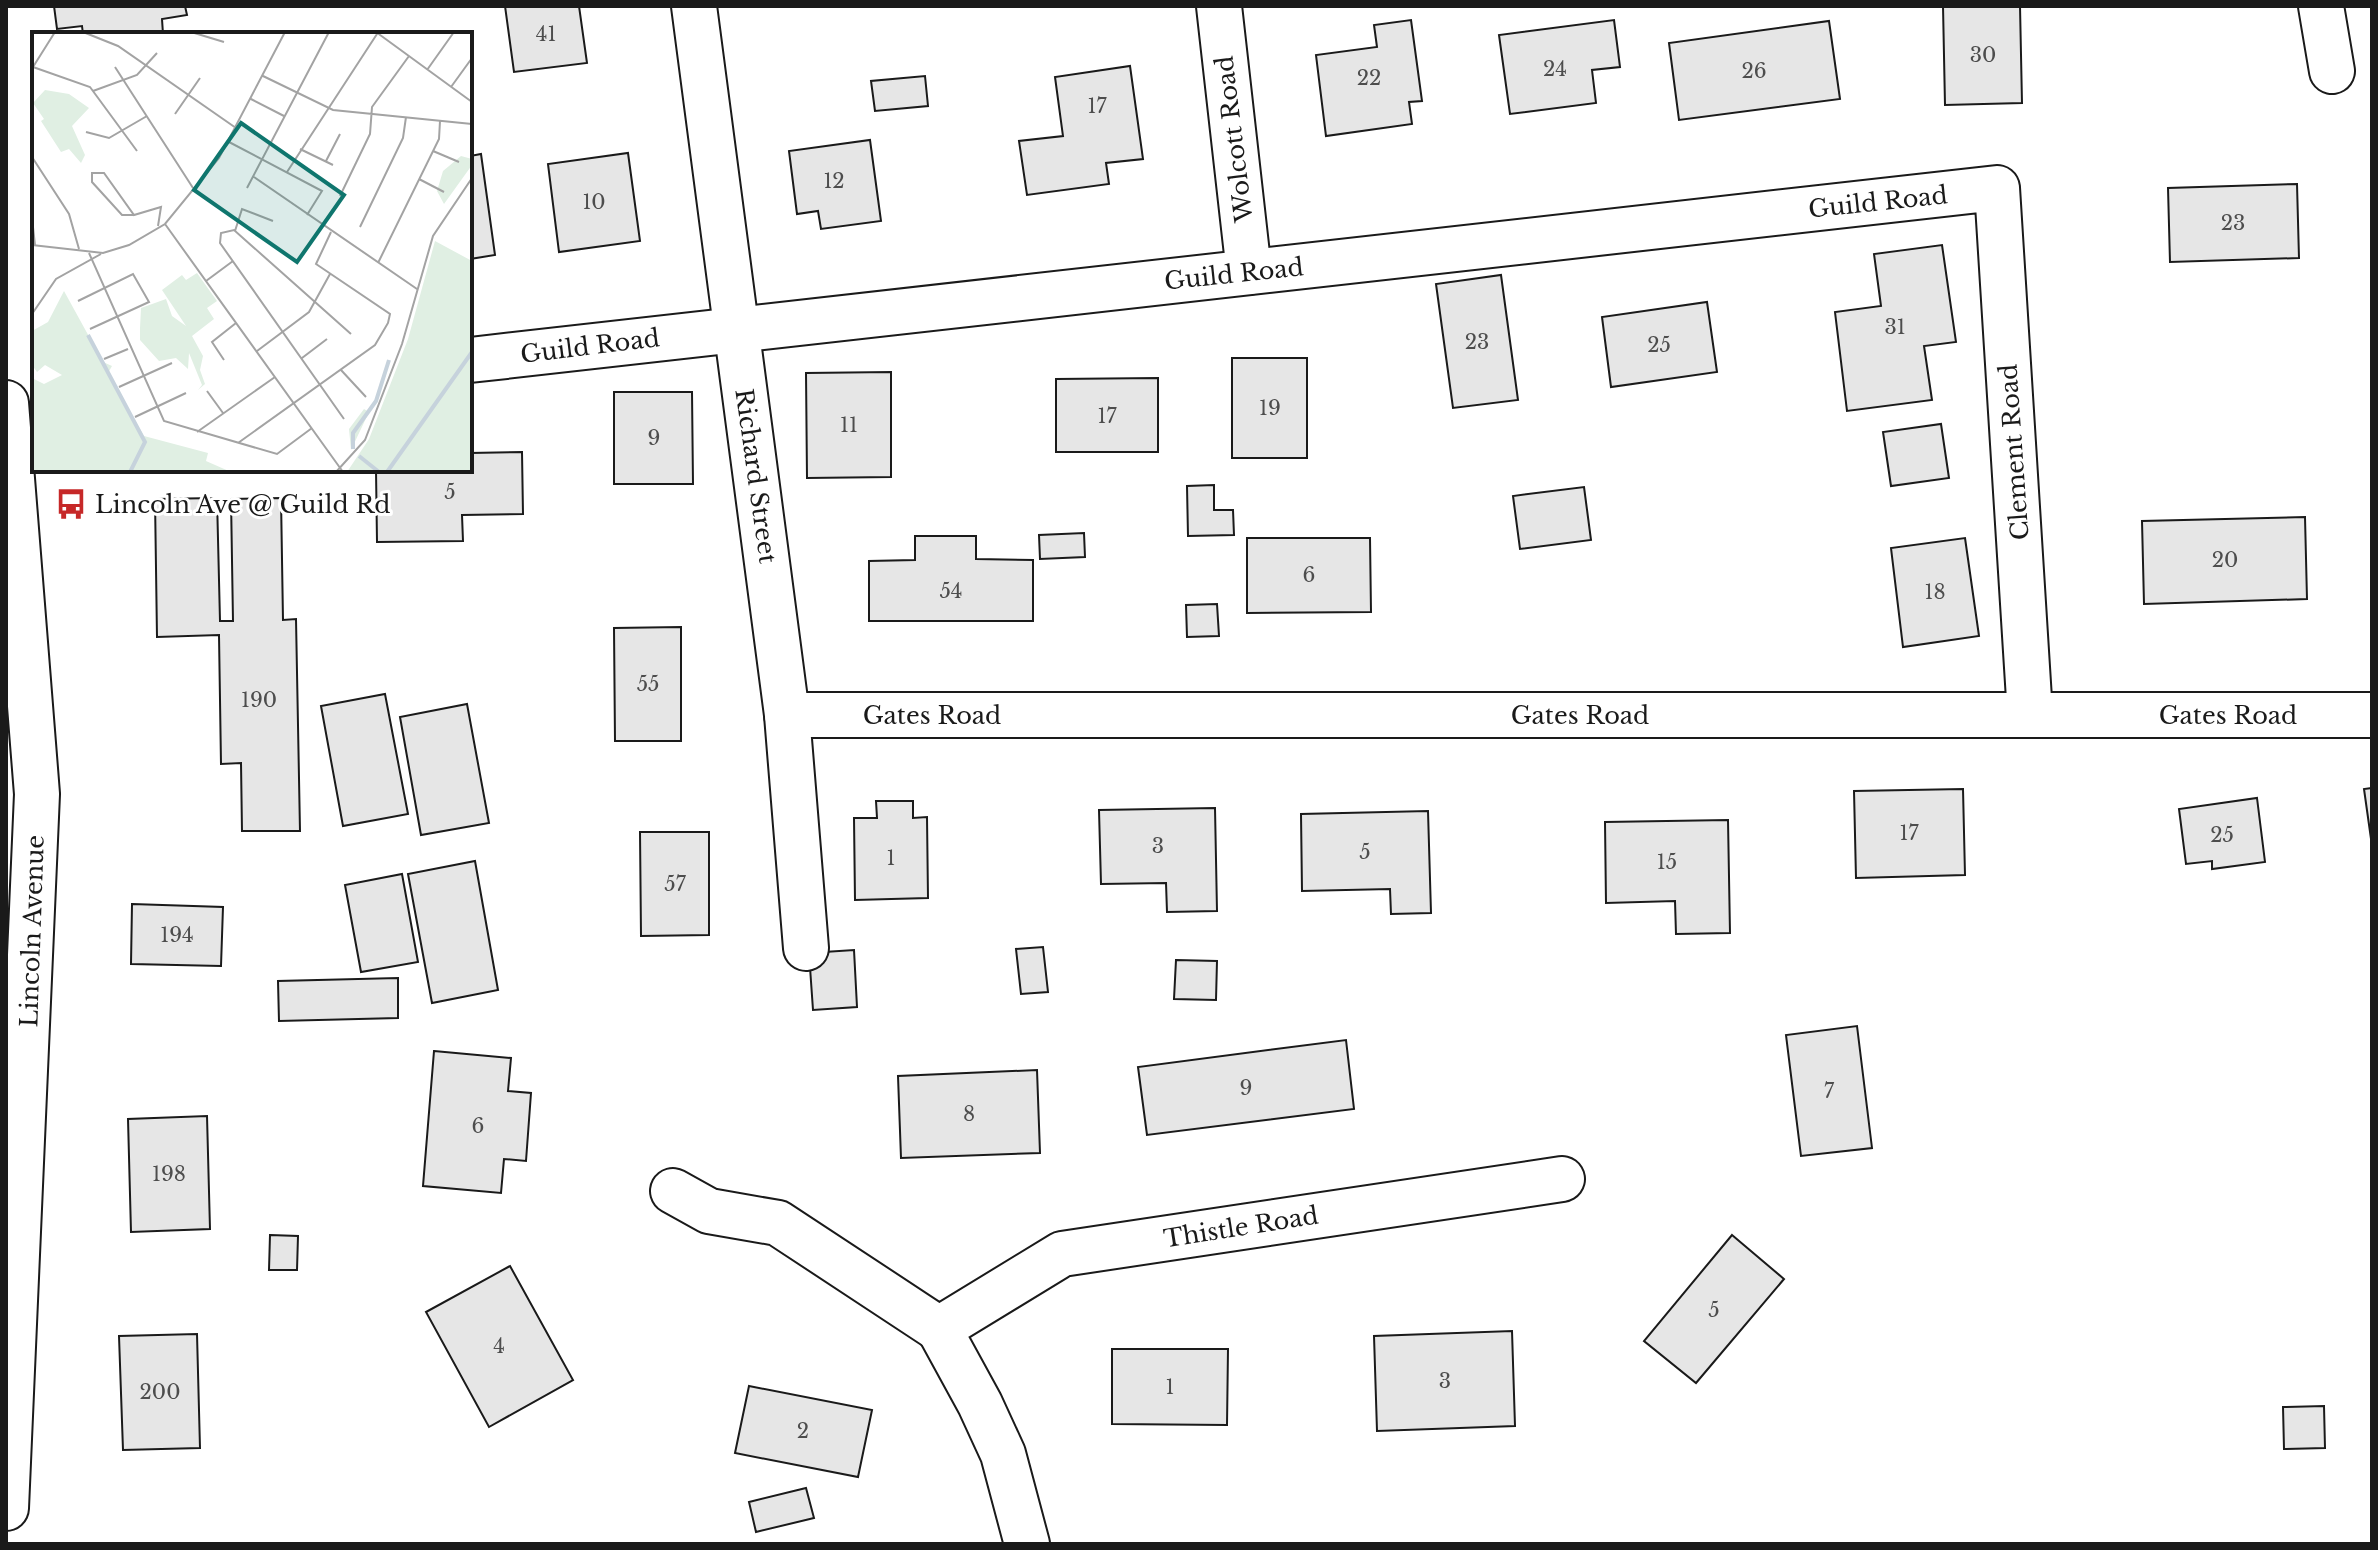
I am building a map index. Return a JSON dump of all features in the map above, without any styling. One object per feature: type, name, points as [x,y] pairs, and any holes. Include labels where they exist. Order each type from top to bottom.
[{"type":"street","name":"Richard Street","points":[[694,6],[787,715],[806,948]]},
{"type":"street","name":"Wolcott Road","points":[[1219,6],[1249,272]]},
{"type":"street","points":[[2321,6],[2332,71]]},
{"type":"street","name":"Guild Road","points":[[472,360],[1997,188]]},
{"type":"street","name":"Clement Road","points":[[1997,188],[2030,715]]},
{"type":"street","name":"Lincoln Avenue","points":[[6,1508],[37,794],[16,420]]},
{"type":"street","name":"Gates Road","points":[[787,715],[2372,715]]},
{"type":"street","name":"Thistle Road","points":[[939,1329],[1062,1254],[1562,1179]]},
{"type":"street","points":[[673,1191],[709,1211],[778,1223],[939,1329],[1003,1454],[1027,1544]]},
{"type":"building","points":[[54,6],[185,6],[187,15],[162,19],[163,32],[83,32],[82,26],[57,29]]},
{"type":"building","points":[[505,6],[579,6],[587,63],[514,72]]},
{"type":"building","points":[[1943,6],[2020,6],[2022,103],[1945,105]]},
{"type":"building","points":[[1411,20],[1422,101],[1409,102],[1412,124],[1326,136],[1316,55],[1377,47],[1374,25]]},
{"type":"building","points":[[1614,20],[1620,67],[1592,70],[1596,103],[1510,114],[1499,35]]},
{"type":"building","points":[[1829,21],[1840,99],[1679,120],[1669,43]]},
{"type":"building","points":[[1130,66],[1143,159],[1106,163],[1109,184],[1027,195],[1019,141],[1063,136],[1055,77]]},
{"type":"building","points":[[925,76],[928,106],[875,111],[871,81]]},
{"type":"building","points":[[870,140],[881,221],[821,229],[818,211],[797,214],[789,151]]},
{"type":"building","points":[[628,153],[640,241],[559,252],[548,164]]},
{"type":"building","points":[[481,154],[495,255],[472,259],[472,156]]},
{"type":"building","points":[[2297,184],[2299,258],[2170,262],[2168,188]]},
{"type":"building","points":[[1942,245],[1956,342],[1924,346],[1932,400],[1847,411],[1835,312],[1881,306],[1874,254]]},
{"type":"building","points":[[1501,275],[1518,400],[1453,408],[1436,284]]},
{"type":"building","points":[[1707,302],[1717,372],[1611,387],[1602,317]]},
{"type":"building","points":[[1232,358],[1307,358],[1307,458],[1232,458]]},
{"type":"building","points":[[891,372],[891,477],[807,478],[806,373]]},
{"type":"building","points":[[1158,378],[1158,452],[1056,452],[1056,379]]},
{"type":"building","points":[[614,392],[692,392],[693,484],[614,484]]},
{"type":"building","points":[[1941,424],[1949,478],[1891,486],[1883,432]]},
{"type":"building","points":[[522,452],[523,514],[462,515],[463,541],[377,542],[376,472],[472,472],[472,453]]},
{"type":"building","points":[[1214,485],[1214,510],[1233,510],[1234,535],[1188,536],[1187,486]]},
{"type":"building","points":[[1584,487],[1591,540],[1520,549],[1513,496]]},
{"type":"building","points":[[217,498],[220,621],[233,621],[231,499],[281,498],[283,620],[296,619],[300,831],[242,831],[241,763],[221,764],[219,635],[157,637],[155,499]]},
{"type":"building","points":[[2305,517],[2307,599],[2144,604],[2142,521]]},
{"type":"building","points":[[1084,533],[1085,557],[1040,559],[1039,535]]},
{"type":"building","points":[[915,536],[976,536],[976,559],[1033,560],[1033,621],[869,621],[869,561],[915,560]]},
{"type":"building","points":[[1247,538],[1370,538],[1371,612],[1247,613]]},
{"type":"building","points":[[1965,538],[1979,636],[1903,647],[1891,548]]},
{"type":"building","points":[[1217,604],[1219,636],[1187,637],[1186,605]]},
{"type":"building","points":[[681,627],[681,741],[615,741],[614,628]]},
{"type":"building","points":[[385,694],[408,814],[343,826],[321,706]]},
{"type":"building","points":[[467,704],[489,823],[421,835],[400,717]]},
{"type":"building","points":[[2372,788],[2372,846],[2364,789]]},
{"type":"building","points":[[1963,789],[1965,875],[1856,878],[1854,791]]},
{"type":"building","points":[[2257,798],[2265,862],[2212,869],[2212,861],[2186,864],[2179,809]]},
{"type":"building","points":[[876,801],[913,801],[913,818],[927,817],[928,898],[855,900],[854,818],[877,818]]},
{"type":"building","points":[[1215,808],[1217,911],[1167,912],[1166,883],[1101,884],[1099,810]]},
{"type":"building","points":[[1428,811],[1431,913],[1391,914],[1390,889],[1302,891],[1301,814]]},
{"type":"building","points":[[1728,820],[1730,933],[1676,934],[1675,901],[1606,903],[1605,822]]},
{"type":"building","points":[[640,832],[709,832],[709,935],[641,936]]},
{"type":"building","points":[[475,861],[498,990],[432,1003],[408,874]]},
{"type":"building","points":[[402,874],[418,962],[361,972],[345,885]]},
{"type":"building","points":[[132,904],[223,907],[221,966],[131,964]]},
{"type":"building","points":[[1043,947],[1048,992],[1021,994],[1016,949]]},
{"type":"building","points":[[854,950],[857,1007],[813,1010],[809,953]]},
{"type":"building","points":[[1176,960],[1217,961],[1216,1000],[1174,999]]},
{"type":"building","points":[[398,978],[398,1018],[279,1021],[278,981]]},
{"type":"building","points":[[1857,1026],[1872,1148],[1801,1156],[1786,1035]]},
{"type":"building","points":[[1346,1040],[1354,1109],[1147,1135],[1138,1067]]},
{"type":"building","points":[[434,1051],[511,1058],[508,1091],[531,1093],[526,1161],[504,1159],[501,1193],[423,1186]]},
{"type":"building","points":[[1037,1070],[1040,1153],[901,1158],[898,1076]]},
{"type":"building","points":[[207,1116],[210,1229],[131,1232],[128,1119]]},
{"type":"building","points":[[270,1235],[298,1236],[297,1270],[269,1270]]},
{"type":"building","points":[[1732,1235],[1784,1279],[1696,1383],[1644,1341]]},
{"type":"building","points":[[510,1266],[573,1380],[489,1427],[426,1312]]},
{"type":"building","points":[[1512,1331],[1515,1426],[1377,1431],[1374,1336]]},
{"type":"building","points":[[197,1334],[200,1448],[123,1450],[119,1336]]},
{"type":"building","points":[[1112,1349],[1228,1349],[1227,1425],[1112,1424]]},
{"type":"building","points":[[749,1386],[872,1410],[858,1477],[735,1453]]},
{"type":"building","points":[[2324,1406],[2325,1448],[2284,1449],[2283,1407]]},
{"type":"building","points":[[806,1488],[814,1518],[756,1532],[749,1502]]},
{"type":"place","name":"Lincoln Ave @ Guild Rd","points":[[71,504]]}]
